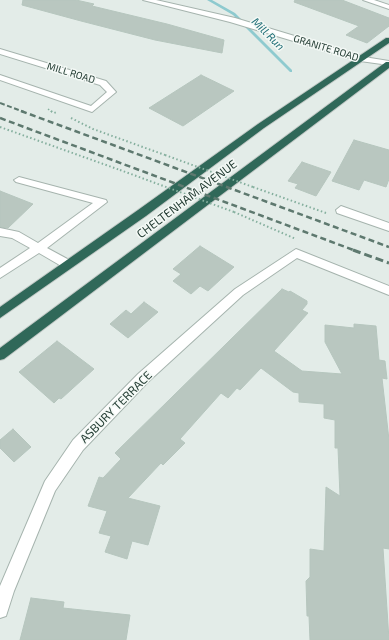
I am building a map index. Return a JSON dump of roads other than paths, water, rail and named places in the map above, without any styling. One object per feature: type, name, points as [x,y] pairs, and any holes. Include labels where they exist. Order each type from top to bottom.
[{"type":"highway","name":"CHELTENHAM AVENUE","points":[[0,313],[67,264],[142,213],[261,126],[363,59],[389,40]]},
{"type":"highway","name":"CHELTENHAM AVENUE","points":[[0,355],[389,63]]},
{"type":"street","name":"GRANITE ROAD","points":[[147,0],[251,25],[363,59],[389,63]]},
{"type":"street","points":[[190,0],[200,12]]},
{"type":"street","points":[[367,0],[389,7]]},
{"type":"street","name":"MILL ROAD","points":[[0,51],[103,83],[112,92],[92,108],[0,77]]},
{"type":"street","points":[[0,274],[39,248],[102,202],[19,180]]},
{"type":"street","points":[[341,210],[389,227]]},
{"type":"street","points":[[0,232],[15,235],[67,264]]},
{"type":"street","name":"ASBURY TERRACE","points":[[0,610],[6,591],[50,486],[78,445],[143,378],[228,302],[296,254],[389,291]]},
{"type":"waterway","name":"Mill Run","points":[[209,0],[234,14],[291,71]]},
{"type":"railway","points":[[0,103],[24,112]]},
{"type":"railway","points":[[21,111],[389,247]]},
{"type":"railway","points":[[0,118],[356,251]]},
{"type":"railway","points":[[353,250],[389,263]]}]
